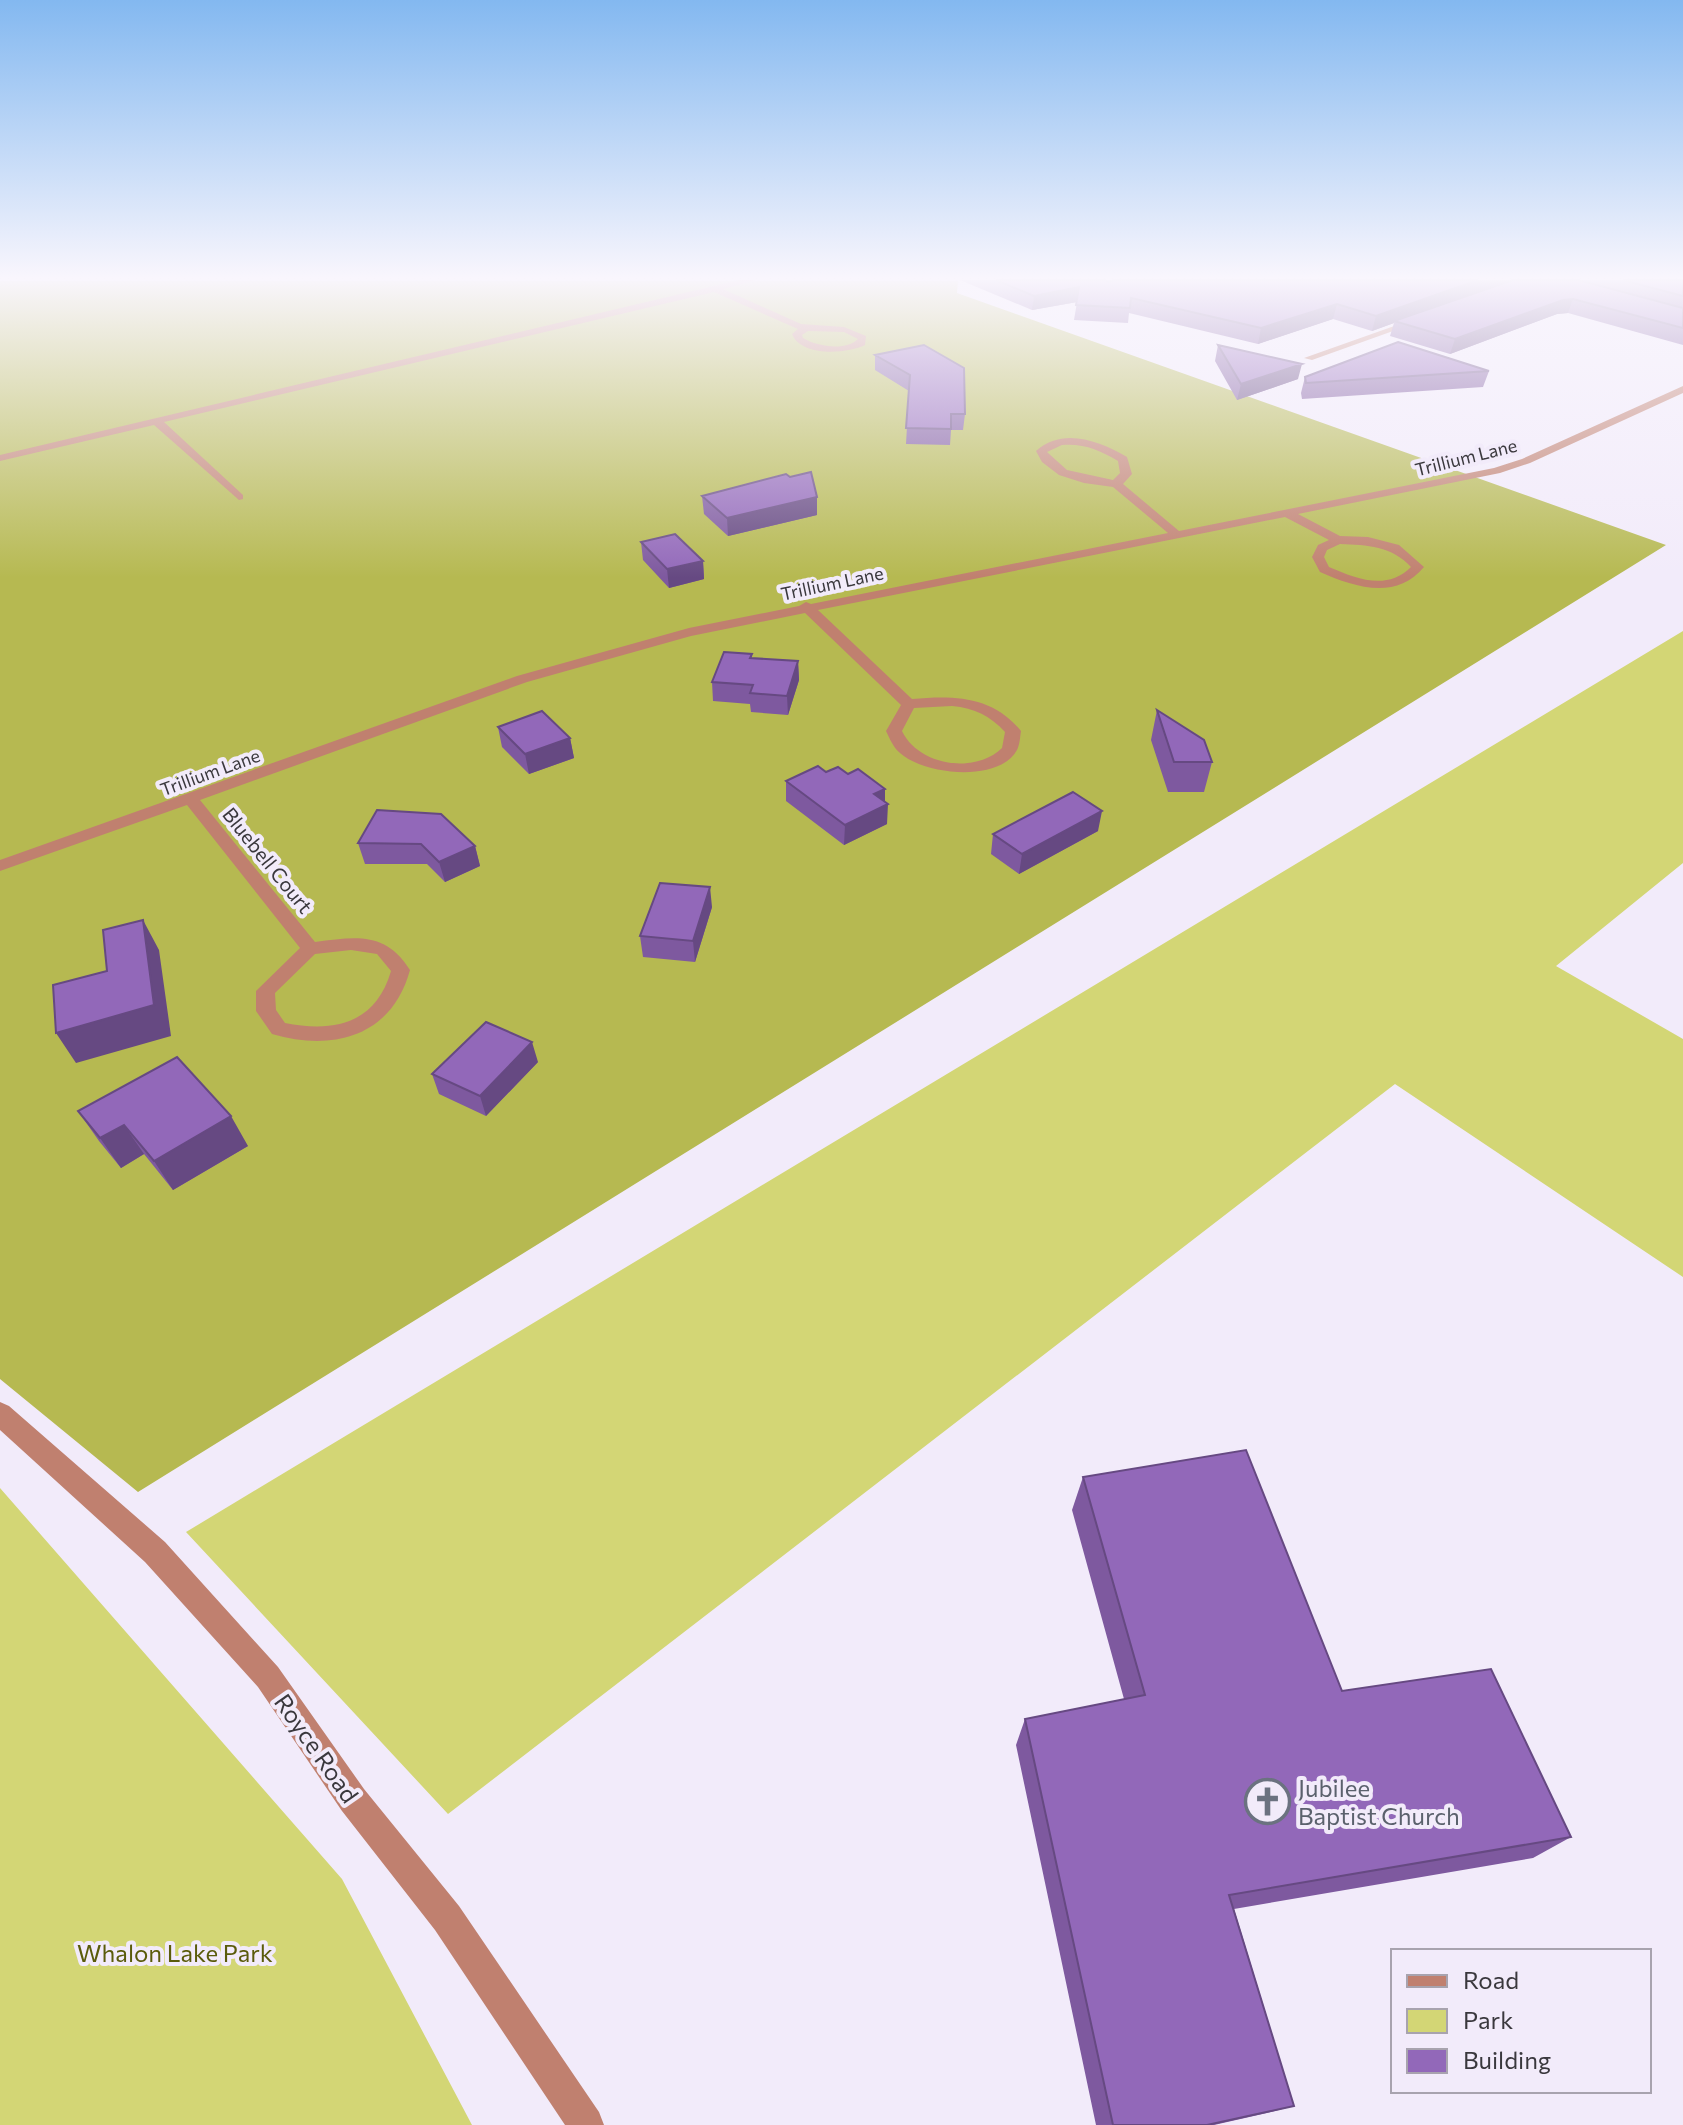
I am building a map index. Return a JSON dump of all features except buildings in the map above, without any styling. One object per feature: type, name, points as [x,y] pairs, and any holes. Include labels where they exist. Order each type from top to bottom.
[{"type":"street","points":[[0,458],[337,379]]},
{"type":"street","name":"Trillium Lane","points":[[0,866],[522,679],[689,632],[806,606],[1175,533],[1289,514],[1511,466],[1683,389]]},
{"type":"street","points":[[157,422],[239,497]]},
{"type":"street","points":[[1116,484],[1126,474],[1123,459],[1101,446],[1068,441],[1050,444],[1041,451],[1045,461],[1066,474],[1090,482],[1116,484],[1175,533]]},
{"type":"street","points":[[1289,514],[1338,540],[1368,541],[1395,548],[1418,567],[1408,579],[1396,585],[1347,580],[1324,569],[1318,557],[1322,548],[1338,540]]},
{"type":"street","points":[[806,606],[909,704]]},
{"type":"street","points":[[944,700],[973,703],[998,714],[1013,731],[1010,749],[997,761],[977,766],[953,768],[922,761],[903,748],[894,731],[909,704],[944,700]]},
{"type":"street","name":"Bluebell Court","points":[[191,799],[310,949]]},
{"type":"street","points":[[351,944],[383,949],[401,970],[398,990],[383,1012],[327,1036],[301,1035],[279,1029],[266,1011],[265,991],[310,949],[351,944]]},
{"type":"street","name":"Royce Road","points":[[0,1414],[155,1552],[268,1677],[353,1800],[447,1918],[586,2125]]},
{"type":"green space","points":[[1683,631],[1683,863],[1556,966],[1683,1039],[1683,1277],[1395,1084],[448,1814],[186,1532]]},
{"type":"green space","name":"Whalon Lake Park","points":[[0,1488],[342,1879],[472,2125],[0,2125]]},
{"type":"shaded area","points":[[0,379],[1199,379],[1666,545],[138,1492],[0,1379]]},
{"type":"place","name":"Jubilee Baptist Church","points":[[1267,1801]]}]
